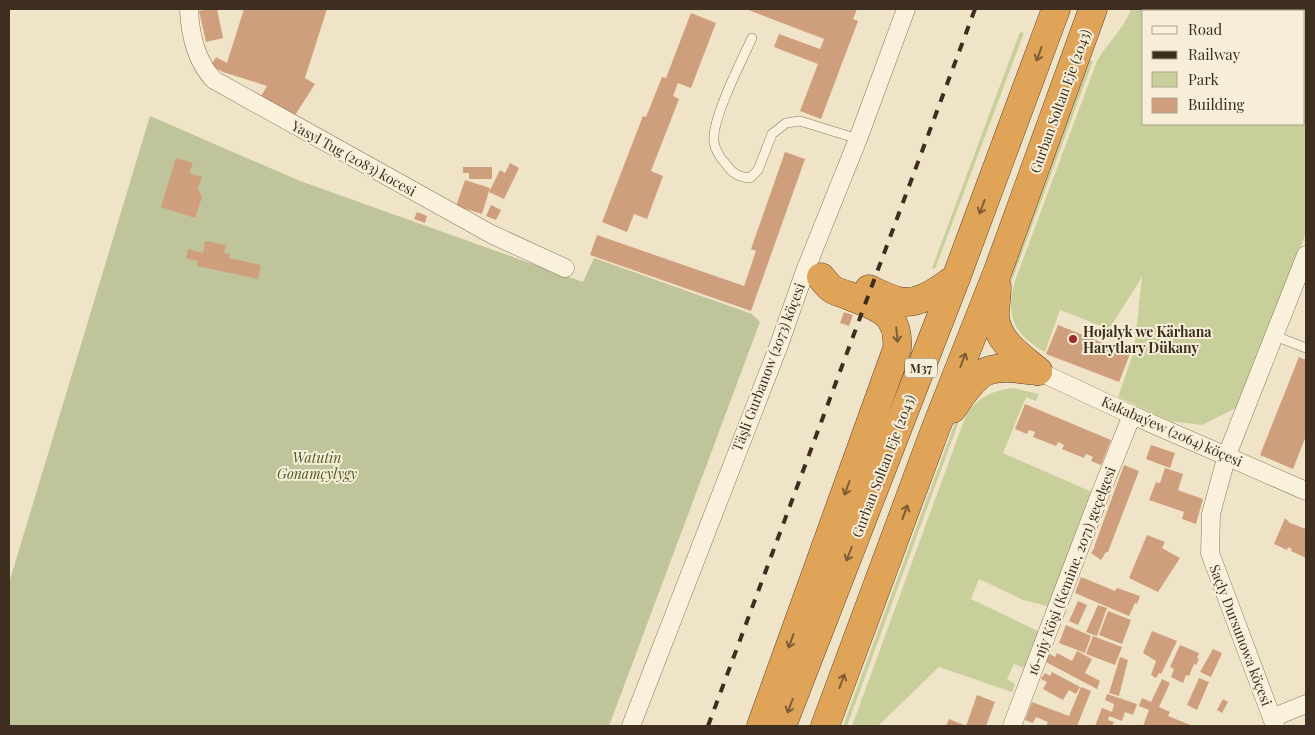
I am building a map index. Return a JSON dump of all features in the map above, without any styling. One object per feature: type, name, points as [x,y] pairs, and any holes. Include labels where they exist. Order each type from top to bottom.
[{"type":"highway","name":"Gurban Soltan Eje (2043)","points":[[782,726],[956,278],[1056,9]]},
{"type":"highway","name":"Gurban Soltan Eje (2043)","points":[[825,726],[935,430],[999,268],[1093,9]]},
{"type":"highway","points":[[999,268],[995,317],[999,332],[1008,345],[1038,371]]},
{"type":"highway","points":[[813,274],[836,276],[899,302],[916,302],[934,293],[956,278]]},
{"type":"highway","points":[[761,726],[897,349],[898,337],[896,326],[890,316],[879,308],[832,289],[813,274]]},
{"type":"highway","points":[[935,430],[971,384],[984,373],[1000,369],[1038,371]]},
{"type":"street","name":"Yasyl Tug (2083) kocesi","points":[[188,9],[192,34],[199,58],[205,71],[214,80],[491,234],[565,268]]},
{"type":"street","name":"Täşli Gurbanow (2073) köçesi","points":[[631,726],[779,346],[813,274],[858,139],[906,9]]},
{"type":"street","name":"Saçly Dursunowa köçesi","points":[[1274,722],[1210,553],[1211,514],[1227,455],[1306,255]]},
{"type":"street","name":"Kakabaýew (2064) köçesi","points":[[1038,371],[1132,415],[1306,491]]},
{"type":"street","name":"16-njy Köşi (Kemine, 2071) geçelgesi","points":[[1012,726],[1132,415]]},
{"type":"street","points":[[1274,722],[1306,704]]},
{"type":"lane","points":[[752,38],[716,122],[714,143],[720,158],[729,168],[739,177],[750,178],[758,170],[772,134],[786,123],[800,121],[858,139]]},
{"type":"lane","points":[[1275,336],[1306,348]]},
{"type":"green space","points":[[1131,9],[1306,9],[1306,233],[1238,407],[1202,425],[1170,421],[1118,397],[1134,351],[1142,277],[1109,329],[1060,310],[1045,352],[1025,338],[1014,322],[1011,312],[1012,291],[1016,278],[1097,61],[1120,29]]},
{"type":"green space","points":[[1020,32],[1024,33],[935,269],[932,268]]},
{"type":"green space","points":[[1089,60],[1093,61],[1008,291],[1008,277]]},
{"type":"green space","name":"Watutin Gonamçylygy","points":[[150,116],[300,181],[583,282],[594,258],[752,314],[760,322],[609,726],[9,726],[9,583]]},
{"type":"green space","points":[[1013,388],[1039,394],[1036,401],[1026,397],[1003,453],[1094,493],[1051,607],[1023,600],[979,579],[971,599],[1042,633],[1027,669],[1014,664],[1007,679],[1015,684],[1012,692],[939,667],[878,726],[852,726],[966,415],[986,396]]},
{"type":"green space","points":[[959,412],[962,413],[847,726],[843,726]]},
{"type":"building","points":[[217,9],[223,38],[206,42],[199,11]]},
{"type":"building","points":[[244,9],[327,9],[305,78],[315,84],[292,120],[260,98],[267,86],[223,72],[211,66],[216,57],[227,63]]},
{"type":"building","points":[[746,9],[857,9],[853,19],[858,21],[821,119],[800,111],[818,64],[774,47],[779,34],[820,49],[824,39]]},
{"type":"building","points":[[691,13],[716,23],[691,88],[678,83],[673,96],[679,99],[651,171],[663,176],[647,219],[634,214],[627,232],[602,222],[643,116],[646,117],[662,77],[666,78]]},
{"type":"building","points":[[785,152],[805,159],[751,311],[590,255],[597,235],[744,286],[756,251],[751,249]]},
{"type":"building","points":[[176,158],[193,163],[189,173],[202,177],[198,189],[202,197],[195,218],[161,207]]},
{"type":"building","points":[[510,163],[519,168],[504,199],[489,192],[500,170],[505,173]]},
{"type":"building","points":[[463,167],[492,167],[492,179],[469,179],[469,173],[463,173]]},
{"type":"building","points":[[465,180],[490,188],[482,214],[456,206]]},
{"type":"building","points":[[491,205],[501,210],[496,220],[486,216]]},
{"type":"building","points":[[417,212],[427,216],[425,223],[414,219]]},
{"type":"building","points":[[205,241],[226,245],[224,253],[230,254],[229,258],[261,265],[258,279],[197,266],[198,261],[186,258],[188,249],[203,253]]},
{"type":"building","points":[[844,312],[853,315],[849,326],[840,323]]},
{"type":"building","name":"Hojalyk we Kärhana Harytlary Dükany","points":[[1058,325],[1130,354],[1119,382],[1046,354]]},
{"type":"building","points":[[1299,357],[1306,360],[1306,436],[1293,469],[1260,455]]},
{"type":"building","points":[[1025,404],[1111,440],[1101,465],[1091,461],[1093,457],[1086,454],[1084,458],[1062,449],[1064,445],[1058,442],[1056,446],[1033,437],[1035,432],[1029,430],[1027,434],[1015,429]]},
{"type":"building","points":[[1151,445],[1175,453],[1170,468],[1146,459]]},
{"type":"building","points":[[1124,465],[1139,471],[1108,552],[1106,552],[1101,560],[1091,553],[1095,547]]},
{"type":"building","points":[[1165,468],[1183,474],[1178,490],[1203,499],[1196,524],[1182,519],[1184,512],[1149,500],[1156,482],[1160,483]]},
{"type":"building","points":[[1285,518],[1290,523],[1306,529],[1306,558],[1291,551],[1292,549],[1288,547],[1287,550],[1274,544]]},
{"type":"building","points":[[1147,535],[1165,542],[1162,548],[1180,558],[1158,592],[1129,578]]},
{"type":"building","points":[[1081,577],[1115,591],[1117,588],[1140,596],[1137,604],[1135,603],[1129,616],[1075,593]]},
{"type":"building","points":[[1078,601],[1087,605],[1078,625],[1069,621]]},
{"type":"building","points":[[1098,605],[1107,608],[1097,636],[1086,632]]},
{"type":"building","points":[[1108,611],[1131,620],[1122,644],[1099,635]]},
{"type":"building","points":[[1066,625],[1091,636],[1085,653],[1059,643]]},
{"type":"building","points":[[1152,631],[1177,641],[1161,674],[1159,673],[1156,678],[1151,675],[1156,661],[1143,653]]},
{"type":"building","points":[[1093,636],[1122,647],[1115,665],[1086,654]]},
{"type":"building","points":[[1180,645],[1199,653],[1196,665],[1194,664],[1189,676],[1186,675],[1183,683],[1171,677],[1174,669],[1170,667]]},
{"type":"building","points":[[1213,649],[1222,653],[1211,677],[1200,672]]},
{"type":"building","points":[[1077,651],[1092,659],[1085,673],[1100,681],[1097,689],[1044,661],[1048,653],[1055,657],[1057,653],[1072,661]]},
{"type":"building","points":[[1120,657],[1128,660],[1119,696],[1109,693]]},
{"type":"building","points":[[1052,672],[1080,687],[1076,694],[1069,690],[1063,700],[1043,689],[1047,682],[1041,679],[1045,673],[1050,676]]},
{"type":"building","points":[[1199,678],[1209,682],[1197,710],[1187,705]]},
{"type":"building","points":[[1162,679],[1170,683],[1159,707],[1170,712],[1168,716],[1193,726],[1143,726],[1149,710],[1139,706],[1142,698],[1151,702]]},
{"type":"building","points":[[1081,687],[1091,691],[1077,726],[1046,726],[1048,722],[1036,717],[1033,723],[1025,720],[1032,702],[1069,716]]},
{"type":"building","points":[[1107,694],[1137,704],[1133,715],[1125,712],[1122,721],[1109,716],[1108,720],[1114,722],[1112,726],[1095,726],[1102,708],[1112,712],[1114,704],[1105,700]]},
{"type":"building","points":[[977,695],[995,702],[986,726],[966,726]]},
{"type":"building","points":[[1223,699],[1228,702],[1222,713],[1217,710]]},
{"type":"building","points":[[949,719],[966,726],[946,726]]},
{"type":"railway","points":[[708,726],[975,9]]},
{"type":"place","name":"Hojalyk we Kärhana Harytlary Dükany","points":[[1073,339]]}]
